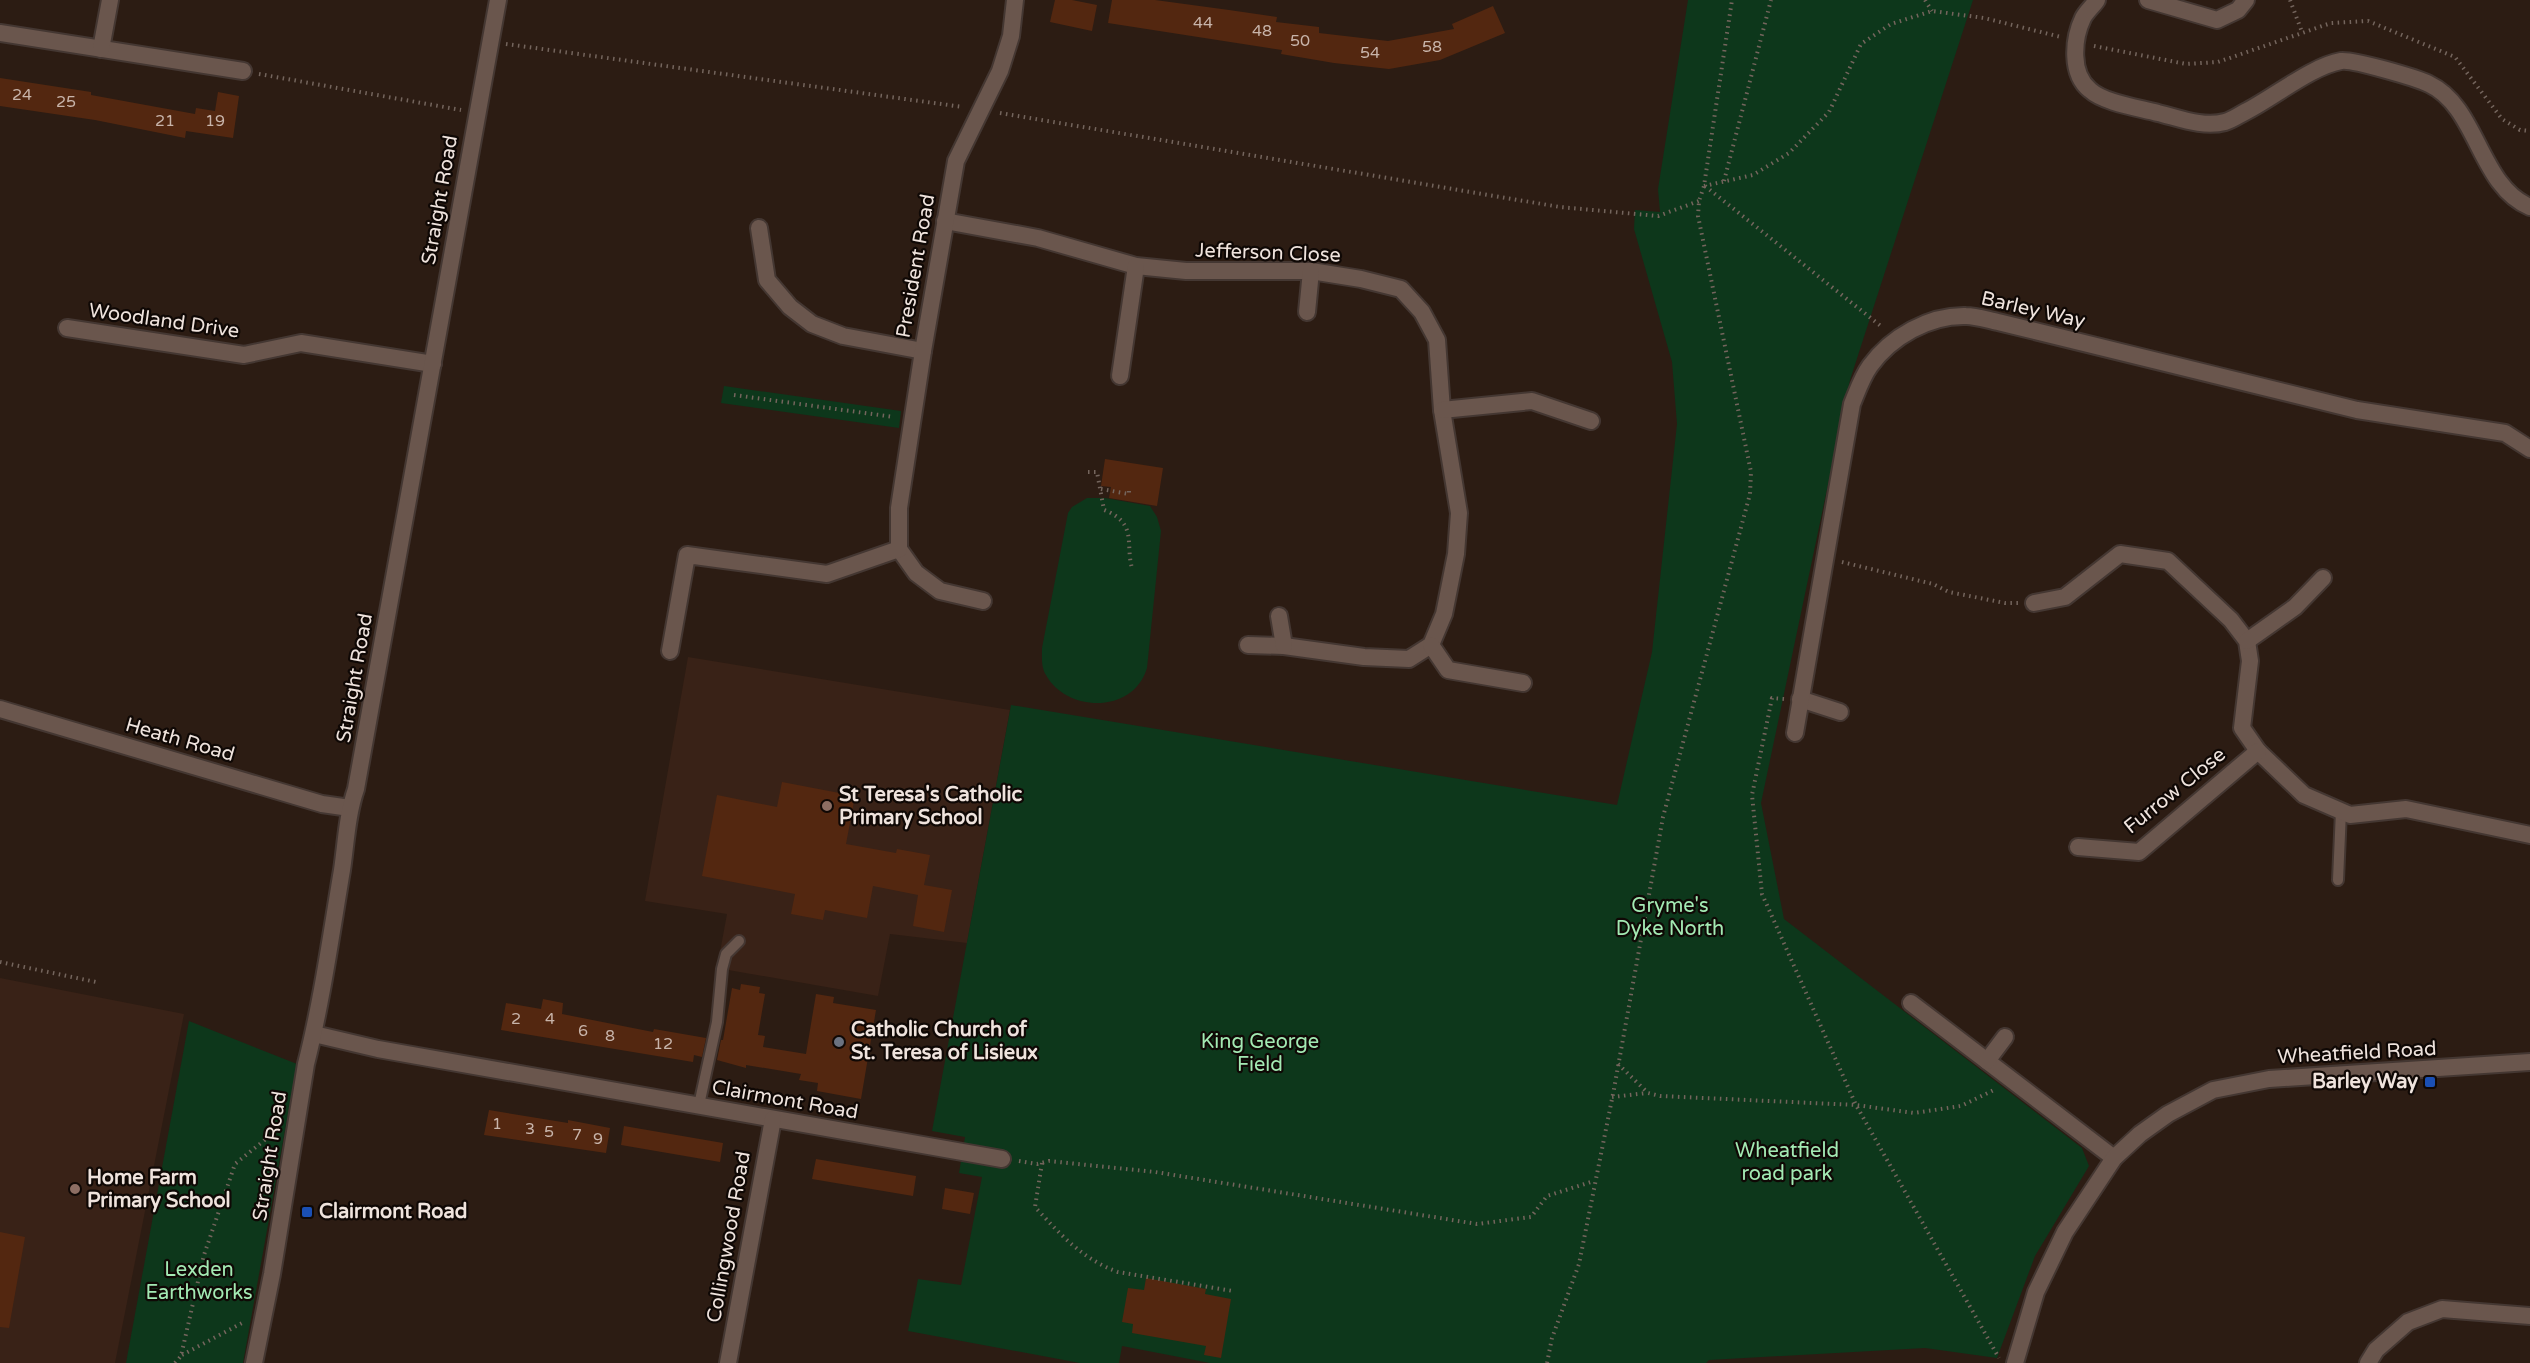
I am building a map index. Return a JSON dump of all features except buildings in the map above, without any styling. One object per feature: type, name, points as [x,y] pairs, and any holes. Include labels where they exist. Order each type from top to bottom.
[{"type":"street","points":[[101,49],[110,0]]},
{"type":"street","name":"Straight Road","points":[[254,1363],[306,1064],[314,1034],[350,808],[356,789],[498,0]]},
{"type":"street","name":"President Road","points":[[899,549],[899,508],[956,161],[1000,71],[1011,36],[1015,0]]},
{"type":"street","points":[[2097,0],[2083,17],[2076,41],[2078,73],[2090,90],[2114,102],[2201,124],[2225,122],[2312,73],[2343,61],[2384,70],[2430,84],[2451,100],[2497,179],[2515,201],[2530,207]]},
{"type":"street","points":[[2148,0],[2217,20],[2238,10],[2246,0]]},
{"type":"street","points":[[0,33],[243,71]]},
{"type":"street","name":"Jefferson Close","points":[[945,221],[1038,238],[1136,266],[1186,271],[1311,271],[1361,279],[1401,290],[1422,312],[1437,340],[1442,410],[1459,513],[1456,554],[1444,614],[1431,645]]},
{"type":"street","points":[[759,228],[767,280],[797,313],[812,324],[843,336],[923,351]]},
{"type":"street","points":[[1120,376],[1136,266]]},
{"type":"street","points":[[1307,312],[1311,271]]},
{"type":"street","name":"Barley Way","points":[[1795,733],[1852,404],[1870,366],[1896,338],[1910,330],[1936,321],[1965,316],[1998,322],[2357,410],[2505,434],[2530,449]]},
{"type":"street","name":"Woodland Drive","points":[[67,328],[244,355],[301,343],[433,364]]},
{"type":"street","points":[[1442,410],[1532,401],[1591,421]]},
{"type":"street","points":[[670,651],[687,555],[827,574],[899,549],[916,573],[940,591],[983,601]]},
{"type":"street","points":[[2034,603],[2065,597],[2120,554],[2168,561],[2231,620],[2247,641],[2250,661],[2242,728],[2258,751],[2304,795],[2350,815],[2406,809],[2530,835]]},
{"type":"street","points":[[2247,641],[2295,608],[2323,578]]},
{"type":"street","points":[[1279,616],[1284,646]]},
{"type":"street","points":[[1248,645],[1284,646],[1364,657],[1409,659],[1431,645],[1448,670],[1523,683]]},
{"type":"street","points":[[1800,699],[1840,712]]},
{"type":"street","name":"Heath Road","points":[[0,709],[322,804],[350,808]]},
{"type":"street","name":"Furrow Close","points":[[2078,847],[2139,852],[2258,751]]},
{"type":"street","points":[[1911,1003],[2114,1158]]},
{"type":"street","name":"Clairmont Road","points":[[314,1034],[378,1049],[1002,1159]]},
{"type":"street","points":[[1987,1061],[2005,1037]]},
{"type":"street","name":"Wheatfield Road","points":[[2009,1362],[2036,1292],[2066,1232],[2114,1158],[2140,1134],[2168,1114],[2213,1090],[2269,1079],[2530,1062]]},
{"type":"street","name":"Collingwood Road","points":[[728,1363],[772,1119]]},
{"type":"street","points":[[2368,1363],[2376,1350],[2408,1322],[2442,1309],[2530,1316]]},
{"type":"lane","points":[[2338,880],[2341,811]]},
{"type":"lane","points":[[699,1106],[716,1031],[722,969],[726,954],[739,941]]},
{"type":"path","points":[[1547,1363],[1552,1338],[1579,1264],[1663,817],[1750,494],[1751,472],[1698,216],[1732,0]]},
{"type":"path","points":[[1724,181],[1771,0]]},
{"type":"path","points":[[1926,0],[1932,11]]},
{"type":"path","points":[[2290,0],[2302,32]]},
{"type":"path","points":[[1704,186],[1753,175],[1790,153],[1829,112],[1861,44],[1891,24],[1932,11],[1984,18],[2076,41],[2186,64],[2218,62],[2331,23],[2368,21],[2456,57],[2502,119],[2520,130],[2530,131]]},
{"type":"path","points":[[491,42],[982,110],[1560,207],[1658,216],[1699,201]]},
{"type":"path","points":[[243,71],[477,113]]},
{"type":"path","points":[[1704,186],[1896,338]]},
{"type":"path","points":[[734,394],[913,419]]},
{"type":"path","points":[[1088,472],[1097,472],[1104,510],[1112,513],[1123,523],[1129,533],[1132,568]]},
{"type":"path","points":[[1101,489],[1129,494],[1130,490]]},
{"type":"path","points":[[1824,560],[1933,584],[1949,592],[2005,603],[2034,603]]},
{"type":"path","points":[[1800,699],[1772,698],[1752,795],[1762,894],[1856,1105],[1997,1358],[2009,1362]]},
{"type":"path","points":[[0,962],[96,982]]},
{"type":"path","points":[[1618,1064],[1648,1093]]},
{"type":"path","points":[[1612,1097],[1648,1093],[1660,1096],[1856,1105],[1914,1113],[1961,1106],[2011,1081]]},
{"type":"path","points":[[181,1356],[204,1255],[235,1164],[279,1129]]},
{"type":"path","points":[[1002,1159],[1037,1164],[1042,1162],[1155,1172],[1478,1224],[1531,1217],[1547,1196],[1594,1181]]},
{"type":"path","points":[[1042,1162],[1035,1206],[1064,1239],[1083,1255],[1101,1266],[1118,1272],[1233,1292]]},
{"type":"path","points":[[175,1363],[181,1356],[264,1312]]},
{"type":"shaded area","name":"St Teresa's Catholic Primary School","points":[[688,657],[1010,710],[967,943],[890,934],[878,996],[717,968],[727,914],[645,901]]},
{"type":"shaded area","name":"Home Farm Primary School","points":[[0,978],[184,1014],[115,1363],[0,1363]]},
{"type":"green space","points":[[1688,0],[1973,0],[1850,380],[1761,803],[1784,919],[2082,1148],[2089,1166],[2035,1256],[1997,1358],[1925,1348],[1709,1360],[1706,1363],[1210,1363],[1122,1346],[1119,1363],[1080,1363],[908,1331],[918,1279],[961,1285],[982,1177],[959,1173],[965,1137],[932,1131],[1011,705],[1617,805],[1652,652],[1677,424],[1672,362],[1634,229],[1635,210],[1660,212],[1658,189]]},
{"type":"green space","points":[[724,386],[901,411],[899,428],[721,403]]},
{"type":"green space","points":[[1087,498],[1105,498],[1150,506],[1157,517],[1161,531],[1147,668],[1139,683],[1128,694],[1114,701],[1099,703],[1068,696],[1046,675],[1042,662],[1042,648],[1068,513],[1072,507]]},
{"type":"green space","name":"Lexden Earthworks","points":[[189,1021],[297,1064],[243,1363],[126,1363]]},
{"type":"place","name":"St Teresa's Catholic Primary School","points":[[827,806]]},
{"type":"place","name":"Catholic Church of St. Teresa of Lisieux","points":[[839,1042]]},
{"type":"place","name":"Barley Way","points":[[2430,1082]]},
{"type":"place","name":"Home Farm Primary School","points":[[75,1189]]},
{"type":"place","name":"Clairmont Road","points":[[307,1212]]},
{"type":"park label","name":"Gryme's Dyke North","points":[[1670,918]]},
{"type":"park label","name":"King George Field","points":[[1260,1054]]},
{"type":"park label","name":"Wheatfield road park","points":[[1787,1162]]}]
